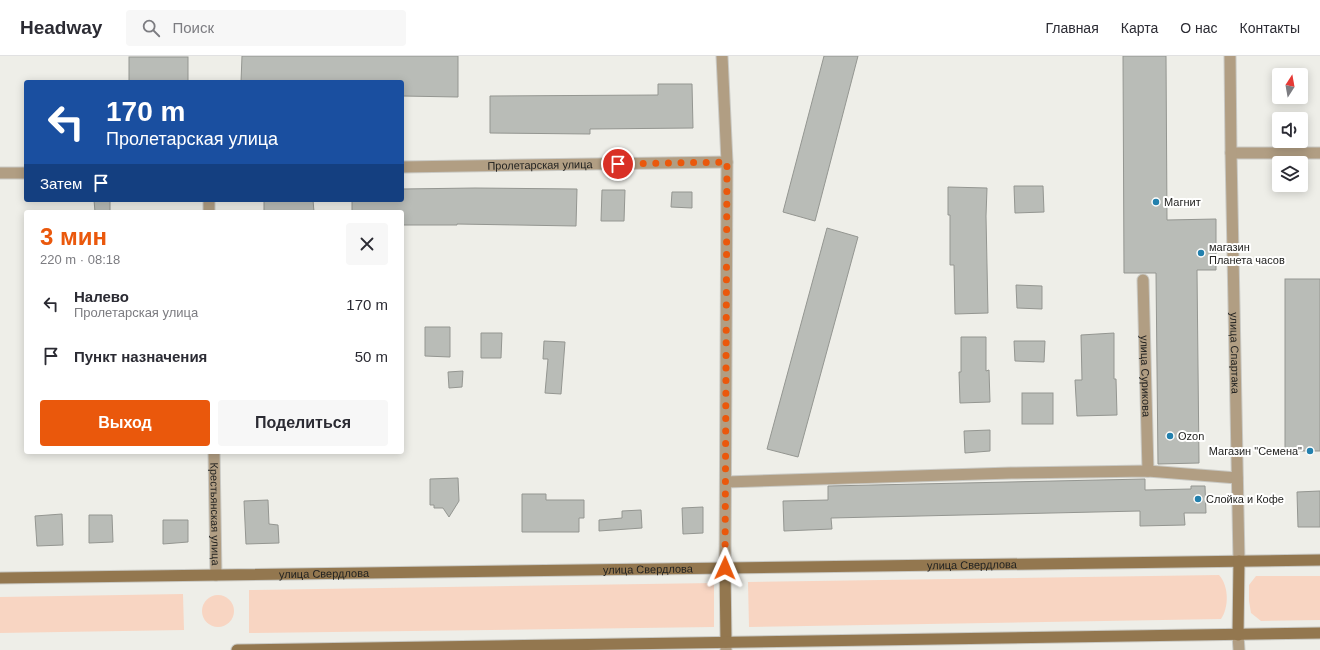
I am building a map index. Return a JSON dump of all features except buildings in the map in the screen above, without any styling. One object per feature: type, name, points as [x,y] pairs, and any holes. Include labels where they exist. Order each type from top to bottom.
[{"type":"main road","name":"улица Свердлова","points":[[0,578],[1320,560]]},
{"type":"main road","name":"улица Спартака","points":[[1238,635],[1239,561]]},
{"type":"main road","points":[[725,568],[726,646]]},
{"type":"main road","points":[[237,650],[726,646],[1320,633]]},
{"type":"street","points":[[722,56],[727,162],[725,568]]},
{"type":"street","name":"улица Спартака","points":[[1230,56],[1239,561]]},
{"type":"street","points":[[1231,153],[1320,154]]},
{"type":"street","name":"Пролетарская улица","points":[[404,167],[727,162]]},
{"type":"street","points":[[0,173],[24,173]]},
{"type":"street","name":"улица Сурикова","points":[[1144,280],[1148,472]]},
{"type":"street","name":"Крестьянская улица","points":[[214,454],[216,575]]},
{"type":"street","points":[[726,482],[1011,474],[1148,472],[1237,478]]},
{"type":"street","name":"улица Спартака","points":[[1238,635],[1238,650]]},
{"type":"shaded area","points":[[1219,575],[1225,585],[1227,597],[1224,614],[1221,619],[749,627],[748,582]]},
{"type":"shaded area","points":[[1256,576],[1320,576],[1320,620],[1261,621],[1251,613],[1249,601],[1249,585]]},
{"type":"shaded area","points":[[714,583],[714,627],[249,633],[249,590]]},
{"type":"shaded area","points":[[183,594],[184,630],[0,633],[0,597]]},
{"type":"shaded area","points":[[218,595],[227,598],[231,602],[234,611],[231,620],[227,624],[218,627],[209,624],[205,620],[202,611],[205,602],[209,598]]},
{"type":"place","name":"Магнит","points":[[1156,202]]},
{"type":"place","name":"магазин Планета часов","points":[[1201,253]]},
{"type":"place","name":"Ozon","points":[[1170,436]]},
{"type":"place","name":"Магазин \"Семена\"","points":[[1310,451]]},
{"type":"place","name":"Слойка и Кофе","points":[[1198,499]]},
{"type":"route","points":[[618,164],[727,162],[725,568]]}]
